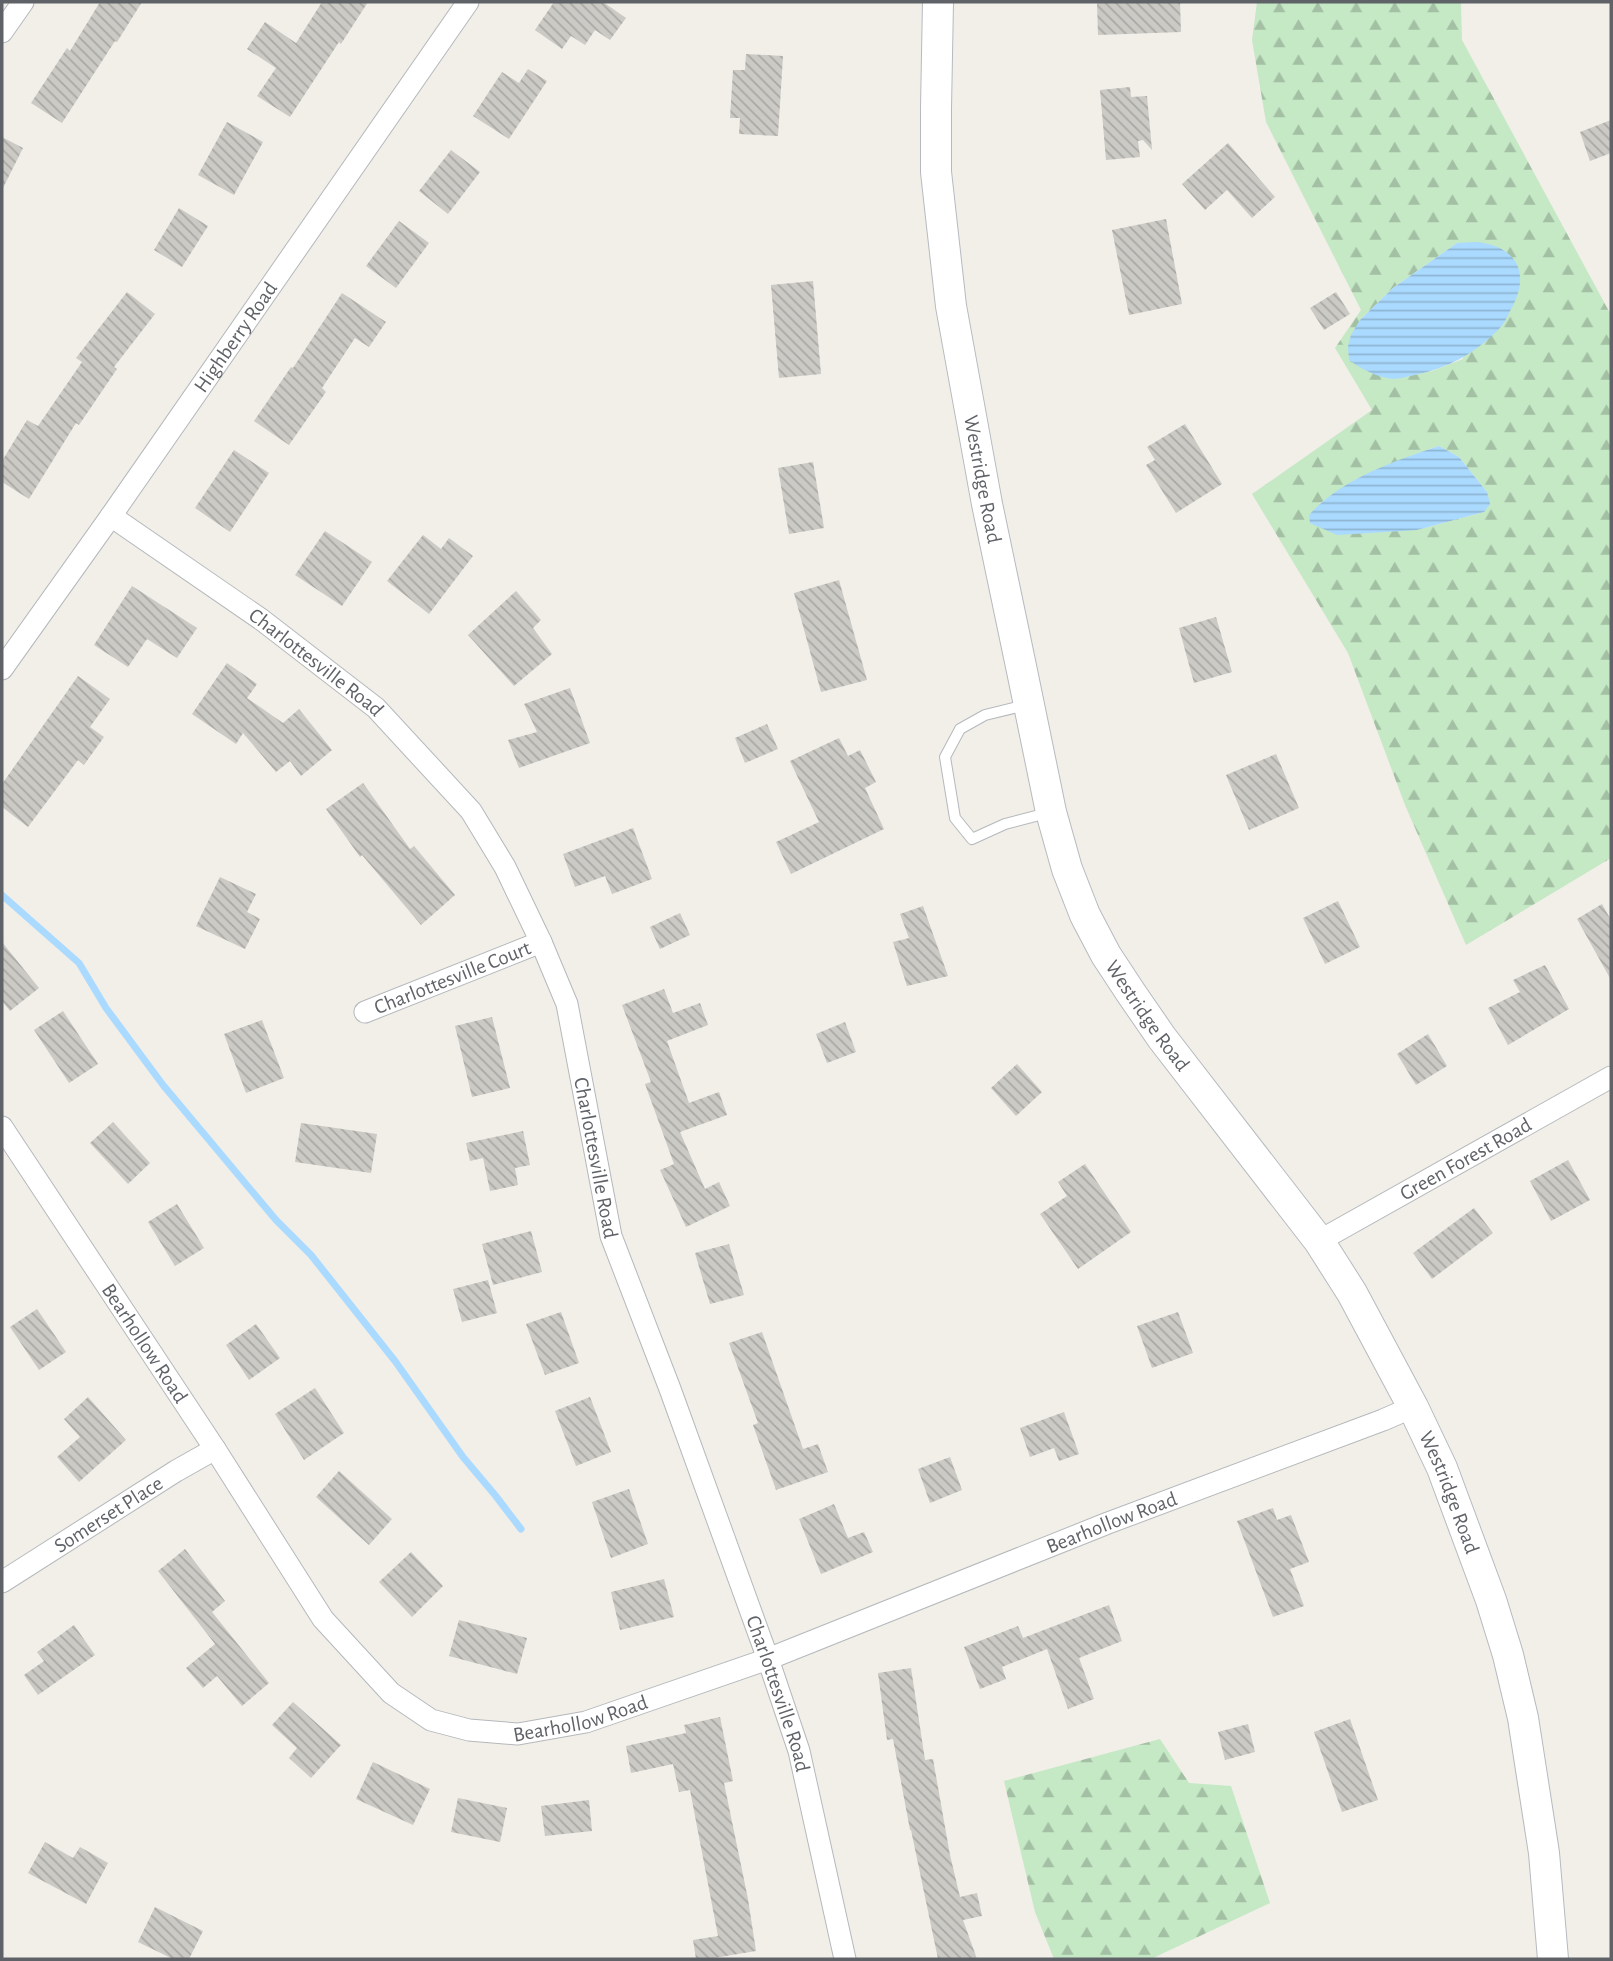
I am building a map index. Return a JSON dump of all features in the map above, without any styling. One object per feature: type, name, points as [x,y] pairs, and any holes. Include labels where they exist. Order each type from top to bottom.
[{"type":"main road","name":"Westridge Road","points":[[938,2],[936,172],[951,306],[987,504],[1051,812],[1068,869],[1085,915],[1106,955],[1162,1038],[1320,1241],[1352,1293],[1413,1406],[1442,1468],[1491,1600],[1523,1718],[1545,1853],[1553,1959]]},
{"type":"street","points":[[2,32],[23,2]]},
{"type":"street","name":"Highberry Road","points":[[2,670],[467,2]]},
{"type":"street","name":"Charlottesville Road","points":[[111,516],[262,620],[376,709],[471,811],[505,867],[567,1004],[611,1236],[670,1389],[799,1751],[845,1959]]},
{"type":"street","name":"Charlottesville Court","points":[[365,1012],[541,942]]},
{"type":"street","name":"Green Forest Road","points":[[1320,1241],[1611,1077]]},
{"type":"street","name":"Bearhollow Road","points":[[2,1127],[10,1157],[215,1449],[323,1619],[391,1693],[432,1720],[469,1730],[518,1734],[586,1722],[768,1659],[1108,1523],[1370,1425],[1413,1406]]},
{"type":"street","name":"Somerset Place","points":[[2,1582],[215,1449]]},
{"type":"lane","points":[[1029,704],[985,715],[960,729],[945,757],[955,818],[972,839],[1004,824],[1051,812]]},
{"type":"green space","points":[[1257,2],[1461,2],[1462,40],[1611,315],[1611,858],[1466,945],[1405,805],[1348,653],[1252,494],[1372,410],[1335,348],[1361,310],[1266,122],[1252,40]],"holes":[[[1457,243],[1463,359],[1432,371],[1394,379],[1360,320],[1393,288]],[[1439,446],[1459,457],[1487,492],[1484,512],[1417,530],[1319,504],[1377,471]]]},
{"type":"green space","points":[[1160,1739],[1189,1783],[1231,1786],[1270,1903],[1151,1959],[1054,1959],[1035,1912],[1004,1781]]},
{"type":"water","points":[[1477,242],[1503,250],[1517,265],[1520,275],[1516,298],[1504,323],[1490,338],[1450,364],[1399,379],[1376,375],[1349,360],[1348,346],[1351,335],[1360,320],[1393,288],[1457,243]]},
{"type":"water","points":[[1439,446],[1459,457],[1487,492],[1490,504],[1484,512],[1417,530],[1386,532],[1337,535],[1310,523],[1309,515],[1322,502],[1352,481]]},
{"type":"building","points":[[100,2],[142,2],[62,123],[31,103],[67,48],[70,51]]},
{"type":"building","points":[[322,2],[368,2],[290,117],[257,96],[276,68],[247,49],[265,22],[296,43]]},
{"type":"building","points":[[554,2],[603,2],[626,18],[610,40],[595,30],[585,45],[571,36],[562,49],[535,30]]},
{"type":"building","points":[[1097,2],[1180,2],[1181,32],[1098,35]]},
{"type":"building","points":[[746,54],[783,56],[778,136],[739,134],[740,118],[730,118],[733,70],[745,70]]},
{"type":"building","points":[[528,69],[547,81],[509,139],[473,116],[502,72],[519,83]]},
{"type":"building","points":[[1130,87],[1131,97],[1147,96],[1152,150],[1143,140],[1138,141],[1140,157],[1106,160],[1100,90]]},
{"type":"building","points":[[1611,120],[1611,153],[1590,161],[1580,132]]},
{"type":"building","points":[[227,122],[263,142],[234,195],[198,175]]},
{"type":"building","points":[[2,137],[23,148],[2,190]]},
{"type":"building","points":[[1228,143],[1275,197],[1252,218],[1227,190],[1205,210],[1182,184]]},
{"type":"building","points":[[451,150],[480,172],[448,214],[419,191]]},
{"type":"building","points":[[179,208],[208,226],[182,267],[154,250]]},
{"type":"building","points":[[1166,219],[1182,304],[1129,315],[1112,230]]},
{"type":"building","points":[[399,221],[429,243],[396,288],[366,266]]},
{"type":"building","points":[[813,281],[821,374],[779,378],[771,285]]},
{"type":"building","points":[[127,292],[155,314],[114,367],[117,369],[79,425],[76,423],[29,499],[2,482],[2,461],[27,420],[38,426],[82,362],[76,358]]},
{"type":"building","points":[[1336,292],[1350,314],[1324,330],[1310,308]]},
{"type":"building","points":[[342,293],[386,322],[369,347],[355,338],[322,388],[326,392],[289,445],[254,421],[291,367],[293,368]]},
{"type":"building","points":[[1185,424],[1222,484],[1176,513],[1146,465],[1155,460],[1147,447]]},
{"type":"building","points":[[234,450],[269,473],[230,532],[195,508]]},
{"type":"building","points":[[813,462],[824,528],[789,534],[778,468]]},
{"type":"building","points":[[325,531],[372,562],[342,606],[295,575]]},
{"type":"building","points":[[423,535],[441,549],[449,538],[473,556],[429,614],[387,581]]},
{"type":"building","points":[[839,580],[867,680],[821,692],[794,593]]},
{"type":"building","points":[[132,586],[197,628],[177,658],[147,639],[128,667],[94,645]]},
{"type":"building","points":[[516,591],[541,620],[533,628],[552,654],[514,686],[468,635]]},
{"type":"building","points":[[1216,617],[1232,672],[1194,683],[1179,628]]},
{"type":"building","points":[[227,663],[257,684],[247,698],[283,723],[299,709],[332,750],[301,776],[290,761],[276,772],[243,733],[236,744],[192,714]]},
{"type":"building","points":[[78,676],[110,699],[90,727],[104,737],[84,765],[78,760],[28,827],[2,807],[2,784]]},
{"type":"building","points":[[570,688],[590,743],[519,768],[508,740],[537,732],[524,704]]},
{"type":"building","points":[[767,724],[778,749],[745,763],[735,738]]},
{"type":"building","points":[[839,738],[848,756],[860,750],[876,782],[865,788],[884,829],[791,874],[776,842],[819,822],[790,761]]},
{"type":"building","points":[[1276,754],[1299,808],[1249,830],[1226,775]]},
{"type":"building","points":[[363,783],[410,849],[414,846],[455,895],[421,925],[362,855],[360,857],[326,809]]},
{"type":"building","points":[[633,828],[652,879],[612,894],[605,876],[575,887],[563,854]]},
{"type":"building","points":[[220,877],[256,894],[247,912],[260,919],[245,949],[196,926]]},
{"type":"building","points":[[1338,901],[1360,947],[1325,964],[1303,918]]},
{"type":"building","points":[[1602,904],[1611,920],[1611,980],[1577,919]]},
{"type":"building","points":[[923,906],[948,976],[907,986],[893,942],[909,938],[900,914]]},
{"type":"building","points":[[680,913],[690,935],[660,949],[650,927]]},
{"type":"building","points":[[2,942],[39,988],[10,1011],[2,1001]]},
{"type":"building","points":[[1545,965],[1569,1009],[1508,1045],[1488,1008],[1520,992],[1513,980]]},
{"type":"building","points":[[664,989],[673,1013],[700,1003],[708,1025],[667,1041],[689,1103],[719,1092],[727,1115],[680,1132],[705,1189],[719,1182],[730,1206],[686,1227],[660,1170],[674,1164],[645,1084],[651,1082],[622,1005]]},
{"type":"building","points":[[63,1011],[98,1064],[69,1083],[34,1030]]},
{"type":"building","points":[[492,1017],[510,1088],[472,1097],[455,1026]]},
{"type":"building","points":[[262,1020],[284,1078],[246,1093],[224,1034]]},
{"type":"building","points":[[845,1022],[856,1052],[827,1063],[816,1034]]},
{"type":"building","points":[[1428,1034],[1447,1066],[1416,1085],[1397,1054]]},
{"type":"building","points":[[1017,1064],[1042,1092],[1016,1116],[991,1088]]},
{"type":"building","points":[[113,1122],[150,1163],[128,1184],[90,1143]]},
{"type":"building","points":[[301,1123],[377,1134],[371,1173],[295,1162]]},
{"type":"building","points":[[523,1131],[530,1165],[515,1168],[518,1185],[490,1191],[483,1158],[470,1161],[466,1143]]},
{"type":"building","points":[[1568,1160],[1590,1200],[1551,1221],[1530,1181]]},
{"type":"building","points":[[1085,1164],[1131,1232],[1078,1269],[1040,1214],[1067,1196],[1058,1182]]},
{"type":"building","points":[[177,1204],[204,1248],[175,1266],[148,1222]]},
{"type":"building","points":[[1474,1208],[1493,1233],[1432,1279],[1413,1253]]},
{"type":"building","points":[[531,1231],[542,1272],[493,1285],[482,1244]]},
{"type":"building","points":[[729,1244],[744,1295],[710,1304],[695,1253]]},
{"type":"building","points":[[488,1280],[497,1313],[462,1322],[453,1289]]},
{"type":"building","points":[[37,1309],[66,1352],[39,1370],[10,1327]]},
{"type":"building","points":[[561,1312],[579,1363],[545,1375],[526,1324]]},
{"type":"building","points":[[1178,1312],[1193,1353],[1152,1368],[1137,1326]]},
{"type":"building","points":[[256,1324],[280,1358],[249,1380],[226,1345]]},
{"type":"building","points":[[762,1332],[803,1449],[818,1444],[828,1472],[776,1490],[753,1425],[758,1423],[729,1343]]},
{"type":"building","points":[[315,1388],[344,1433],[304,1460],[275,1414]]},
{"type":"building","points":[[88,1397],[126,1440],[79,1482],[57,1457],[80,1437],[64,1419]]},
{"type":"building","points":[[590,1397],[611,1452],[576,1466],[555,1411]]},
{"type":"building","points":[[1064,1412],[1079,1454],[1059,1461],[1054,1448],[1030,1457],[1020,1428]]},
{"type":"building","points":[[950,1457],[962,1490],[930,1503],[918,1469]]},
{"type":"building","points":[[339,1471],[392,1519],[369,1545],[316,1497]]},
{"type":"building","points":[[629,1489],[648,1544],[611,1558],[592,1502]]},
{"type":"building","points":[[834,1504],[848,1538],[864,1532],[873,1552],[821,1574],[799,1519]]},
{"type":"building","points":[[1273,1508],[1277,1520],[1291,1515],[1309,1562],[1290,1569],[1304,1606],[1273,1617],[1237,1521]]},
{"type":"building","points":[[185,1549],[225,1601],[212,1612],[269,1683],[242,1706],[217,1676],[203,1688],[186,1668],[215,1644],[158,1571]]},
{"type":"building","points":[[411,1552],[443,1586],[412,1617],[379,1582]]},
{"type":"building","points":[[664,1579],[674,1617],[620,1630],[611,1592]]},
{"type":"building","points":[[1109,1605],[1122,1641],[1079,1658],[1094,1699],[1068,1709],[1047,1649],[1002,1667],[1006,1679],[980,1689],[964,1647],[1018,1626],[1023,1638]]},
{"type":"building","points":[[459,1620],[527,1638],[517,1674],[449,1656]]},
{"type":"building","points":[[74,1625],[95,1655],[38,1695],[24,1675],[44,1661],[37,1652]]},
{"type":"building","points":[[911,1668],[925,1760],[933,1759],[960,1897],[977,1893],[982,1916],[963,1920],[977,1959],[938,1959],[893,1739],[887,1740],[878,1673]]},
{"type":"building","points":[[293,1702],[341,1745],[311,1778],[289,1758],[297,1748],[272,1725]]},
{"type":"building","points":[[720,1717],[733,1781],[724,1783],[756,1951],[696,1959],[693,1940],[718,1936],[690,1790],[679,1792],[673,1764],[631,1773],[626,1746],[686,1733],[684,1725]]},
{"type":"building","points":[[1350,1719],[1378,1800],[1342,1812],[1314,1732]]},
{"type":"building","points":[[1248,1724],[1255,1752],[1225,1760],[1218,1732]]},
{"type":"building","points":[[373,1762],[430,1789],[413,1825],[356,1799]]},
{"type":"building","points":[[458,1798],[507,1808],[500,1842],[451,1832]]},
{"type":"building","points":[[589,1800],[592,1831],[545,1836],[541,1806]]},
{"type":"building","points":[[45,1842],[73,1858],[80,1847],[108,1863],[86,1904],[28,1873]]},
{"type":"building","points":[[155,1907],[203,1931],[189,1959],[173,1959],[138,1942]]},
{"type":"waterway","points":[[2,895],[79,963],[106,1008],[163,1085],[276,1220],[311,1255],[395,1361],[463,1457],[521,1529]]}]
